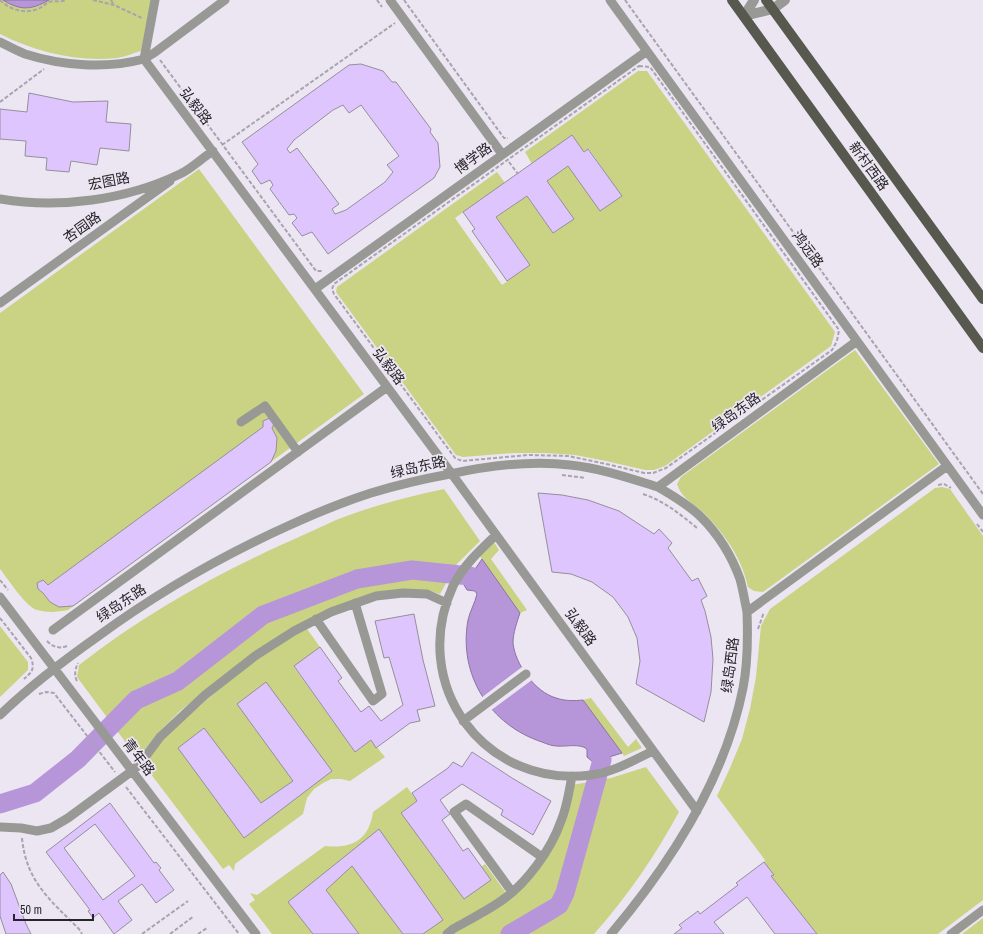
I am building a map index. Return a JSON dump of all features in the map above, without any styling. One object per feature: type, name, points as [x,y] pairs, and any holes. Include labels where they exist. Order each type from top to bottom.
[{"type":"main road","name":"新村西路","points":[[732,0],[983,348]]},
{"type":"main road","name":"新村西路","points":[[766,0],[983,299]]},
{"type":"street","points":[[144,59],[155,0]]},
{"type":"street","points":[[0,42],[25,54],[56,61],[109,66],[144,59],[225,0]]},
{"type":"street","points":[[390,0],[505,157]]},
{"type":"street","name":"鸿远路","points":[[610,0],[983,515]]},
{"type":"street","points":[[744,16],[754,0]]},
{"type":"street","points":[[744,16],[773,9],[785,0]]},
{"type":"street","name":"博学路","points":[[314,289],[505,157],[647,51]]},
{"type":"street","name":"弘毅路","points":[[144,59],[452,474],[696,811]]},
{"type":"street","name":"宏图路","points":[[0,200],[58,203],[99,199],[142,189],[181,174],[213,151]]},
{"type":"street","name":"杏园路","points":[[0,303],[181,174]]},
{"type":"street","name":"绿岛东路","points":[[0,715],[54,668],[120,620],[165,590],[218,560],[326,509],[372,492],[425,479],[473,469],[523,464],[569,465],[621,475],[658,487],[857,341]]},
{"type":"street","points":[[53,630],[387,387]]},
{"type":"street","points":[[241,422],[265,406],[298,452]]},
{"type":"street","points":[[747,612],[947,466]]},
{"type":"street","name":"绿岛西路","points":[[611,934],[668,858],[696,811],[717,771],[732,731],[741,695],[748,642],[747,612],[740,580],[730,556],[701,517],[679,500],[658,487]]},
{"type":"street","points":[[496,535],[476,554],[464,568],[454,584],[447,603],[440,639],[440,657],[443,674],[455,708],[463,721],[475,736],[503,758],[534,772],[553,776],[592,775],[611,770],[653,751]]},
{"type":"street","points":[[0,827],[21,828],[37,831],[51,828],[68,818],[132,772],[140,764],[160,737],[205,695],[267,647],[316,619],[376,596],[403,593],[427,594],[447,603]]},
{"type":"street","name":"青年路","points":[[0,597],[256,934]]},
{"type":"street","points":[[316,619],[373,701],[382,694],[355,603]]},
{"type":"street","points":[[463,721],[526,674]]},
{"type":"street","points":[[447,934],[502,900],[512,892],[542,858],[562,821],[572,776]]},
{"type":"street","points":[[512,892],[454,812],[466,804],[542,858]]},
{"type":"street","points":[[951,934],[983,910]]},
{"type":"path","points":[[0,0],[5,6],[28,12],[39,9],[51,2],[62,2],[65,0]]},
{"type":"path","points":[[93,0],[114,5],[151,21]]},
{"type":"path","points":[[111,0],[114,5]]},
{"type":"path","points":[[377,0],[386,12]]},
{"type":"path","points":[[404,0],[504,138],[511,139]]},
{"type":"path","points":[[625,0],[983,494]]},
{"type":"path","points":[[390,18],[394,24]]},
{"type":"path","points":[[213,151],[403,18]]},
{"type":"path","points":[[154,52],[316,271],[325,271]]},
{"type":"path","points":[[0,102],[56,61]]},
{"type":"path","points":[[639,66],[650,67],[839,330],[837,341],[832,350],[666,468],[653,473],[644,474],[568,456],[528,456],[462,461],[456,458],[334,294],[332,289],[334,284],[505,157],[639,66]]},
{"type":"path","points":[[505,157],[518,174]]},
{"type":"path","points":[[562,475],[585,478]]},
{"type":"path","points":[[934,486],[944,484],[952,488]]},
{"type":"path","points":[[638,492],[653,497],[677,512],[700,530]]},
{"type":"path","points":[[974,519],[983,532]]},
{"type":"path","points":[[757,635],[763,613],[767,609]]},
{"type":"path","points":[[0,618],[31,658],[33,665],[31,672],[22,681]]},
{"type":"path","points":[[78,662],[75,669],[76,680],[81,686]]},
{"type":"path","points":[[34,698],[40,693],[54,693],[239,934]]},
{"type":"path","points":[[21,828],[23,853],[38,886],[50,901],[79,929],[82,934]]},
{"type":"path","points":[[142,934],[188,901]]},
{"type":"path","points":[[170,934],[194,916]]},
{"type":"path","points":[[198,934],[207,928]]},
{"type":"green space","points":[[0,0],[151,0],[141,51],[120,57],[102,59],[72,57],[42,51],[0,34]]},
{"type":"green space","points":[[638,71],[647,71],[835,332],[831,346],[665,466],[654,470],[645,470],[575,455],[514,453],[463,457],[456,455],[336,292],[337,287],[497,172],[505,183],[455,218],[502,285],[530,265],[496,217],[527,196],[553,233],[573,219],[547,181],[568,166],[621,196],[589,149],[584,152],[532,164],[525,152]]},
{"type":"green space","points":[[199,169],[364,394],[68,610],[45,612],[37,610],[28,604],[12,586],[0,569],[0,313]]},
{"type":"green space","points":[[855,350],[939,464],[763,592],[754,591],[748,587],[737,556],[719,529],[704,513],[685,497],[677,484],[681,477]]},
{"type":"green space","points":[[942,487],[950,489],[983,536],[983,900],[938,934],[817,934],[771,877],[773,875],[764,862],[765,860],[717,796],[742,739],[750,709],[756,677],[761,626],[770,609],[935,488]]},
{"type":"green space","points":[[444,489],[480,541],[457,564],[440,594],[427,590],[344,603],[212,685],[180,711],[155,736],[138,759],[77,677],[79,665],[127,630],[177,599],[228,571],[281,545],[362,510]]},
{"type":"green space","points":[[494,542],[499,550],[491,559],[527,610],[520,613],[479,555]]},
{"type":"green space","points":[[0,626],[28,662],[28,670],[0,697]]},
{"type":"green space","points":[[307,629],[320,647],[294,667],[355,752],[371,740],[385,757],[350,781],[331,779],[314,789],[307,798],[303,814],[235,864],[234,871],[229,865],[223,869],[144,765],[161,741],[231,678],[282,641]]},
{"type":"green space","points":[[591,698],[628,747],[636,739],[642,748],[624,756],[583,700]]},
{"type":"green space","points":[[646,767],[679,812],[640,876],[618,906],[594,934],[454,934],[484,917],[550,853],[572,785],[611,778]]},
{"type":"green space","points":[[407,787],[417,801],[401,813],[464,899],[491,880],[481,867],[485,864],[506,893],[442,934],[272,934],[249,904],[255,900],[250,893],[257,895],[325,846],[343,846],[358,841],[368,830],[373,812]]},
{"type":"green space","points":[[983,918],[983,934],[962,934]]},
{"type":"shaded area","points":[[3,0],[49,0],[37,6],[26,8],[9,4]]},
{"type":"shaded area","points":[[482,559],[520,613],[514,631],[513,643],[518,660],[527,676],[548,695],[563,700],[583,700],[622,753],[593,762],[587,757],[587,749],[584,747],[555,746],[542,742],[523,734],[507,724],[493,710],[482,695],[473,678],[468,660],[466,640],[468,620],[477,594],[475,591],[467,590],[464,585]]},
{"type":"pier","points":[[522,667],[532,680],[490,711],[481,698]]},
{"type":"building","points":[[361,64],[383,71],[392,82],[396,82],[431,129],[430,132],[438,143],[440,167],[434,178],[328,254],[312,232],[302,236],[292,223],[297,218],[294,214],[289,215],[270,189],[273,185],[270,180],[261,184],[252,171],[258,164],[242,142],[349,65]],"holes":[[[343,105],[349,113],[361,105],[399,156],[387,165],[393,172],[385,182],[346,210],[335,214],[332,209],[339,204],[297,148],[290,153],[287,149],[294,140],[333,110]]]},
{"type":"building","points":[[29,93],[73,102],[108,101],[106,122],[131,124],[129,151],[100,148],[97,165],[71,161],[69,172],[46,170],[47,158],[25,156],[26,141],[0,139],[0,109],[27,112]]},
{"type":"building","points":[[572,135],[584,152],[588,149],[622,196],[600,211],[568,166],[547,181],[574,219],[553,233],[527,196],[496,217],[530,265],[507,281],[472,231],[475,229],[463,212]]},
{"type":"building","points":[[270,418],[274,424],[272,428],[277,438],[276,451],[271,462],[73,606],[59,607],[50,602],[38,589],[37,583],[43,580],[48,585],[263,427],[263,421]]},
{"type":"building","points":[[538,493],[562,495],[588,500],[619,511],[654,534],[659,529],[672,543],[668,548],[692,581],[698,578],[707,596],[701,600],[711,637],[713,659],[711,692],[704,722],[636,684],[640,661],[637,638],[628,617],[613,597],[592,582],[571,574],[552,572]]},
{"type":"building","points":[[414,614],[423,660],[435,706],[417,710],[420,721],[410,723],[376,748],[371,740],[355,752],[294,666],[320,647],[342,678],[338,681],[361,712],[369,706],[381,721],[403,705],[389,657],[384,658],[375,621]]},
{"type":"building","points":[[266,682],[332,771],[244,838],[178,748],[204,728],[261,803],[293,781],[237,704]]},
{"type":"building","points":[[472,752],[551,801],[533,835],[501,815],[503,810],[462,784],[440,800],[450,814],[442,820],[463,851],[468,848],[491,880],[464,899],[401,813],[417,801],[412,793],[448,768],[453,762],[462,767]]},
{"type":"building","points":[[110,803],[154,863],[156,862],[161,868],[159,870],[174,890],[156,903],[142,884],[118,901],[132,920],[114,934],[99,913],[93,918],[88,911],[90,910],[46,852]],"holes":[[[95,824],[135,876],[103,900],[64,848]]]},
{"type":"building","points":[[379,829],[443,920],[423,934],[403,934],[352,866],[326,890],[359,934],[313,934],[288,902]]},
{"type":"building","points":[[764,862],[774,875],[771,876],[817,934],[775,934],[747,897],[714,922],[724,934],[674,934],[682,928],[679,925],[698,911],[700,914],[738,885],[736,883]]},
{"type":"building","points":[[3,872],[11,884],[31,934],[6,934],[0,916],[0,875]]},
{"type":"waterway","points":[[0,804],[35,793],[78,759],[136,700],[178,681],[263,615],[357,579],[412,570],[470,576]]},
{"type":"waterway","points":[[510,934],[559,905],[565,893],[602,760]]}]
